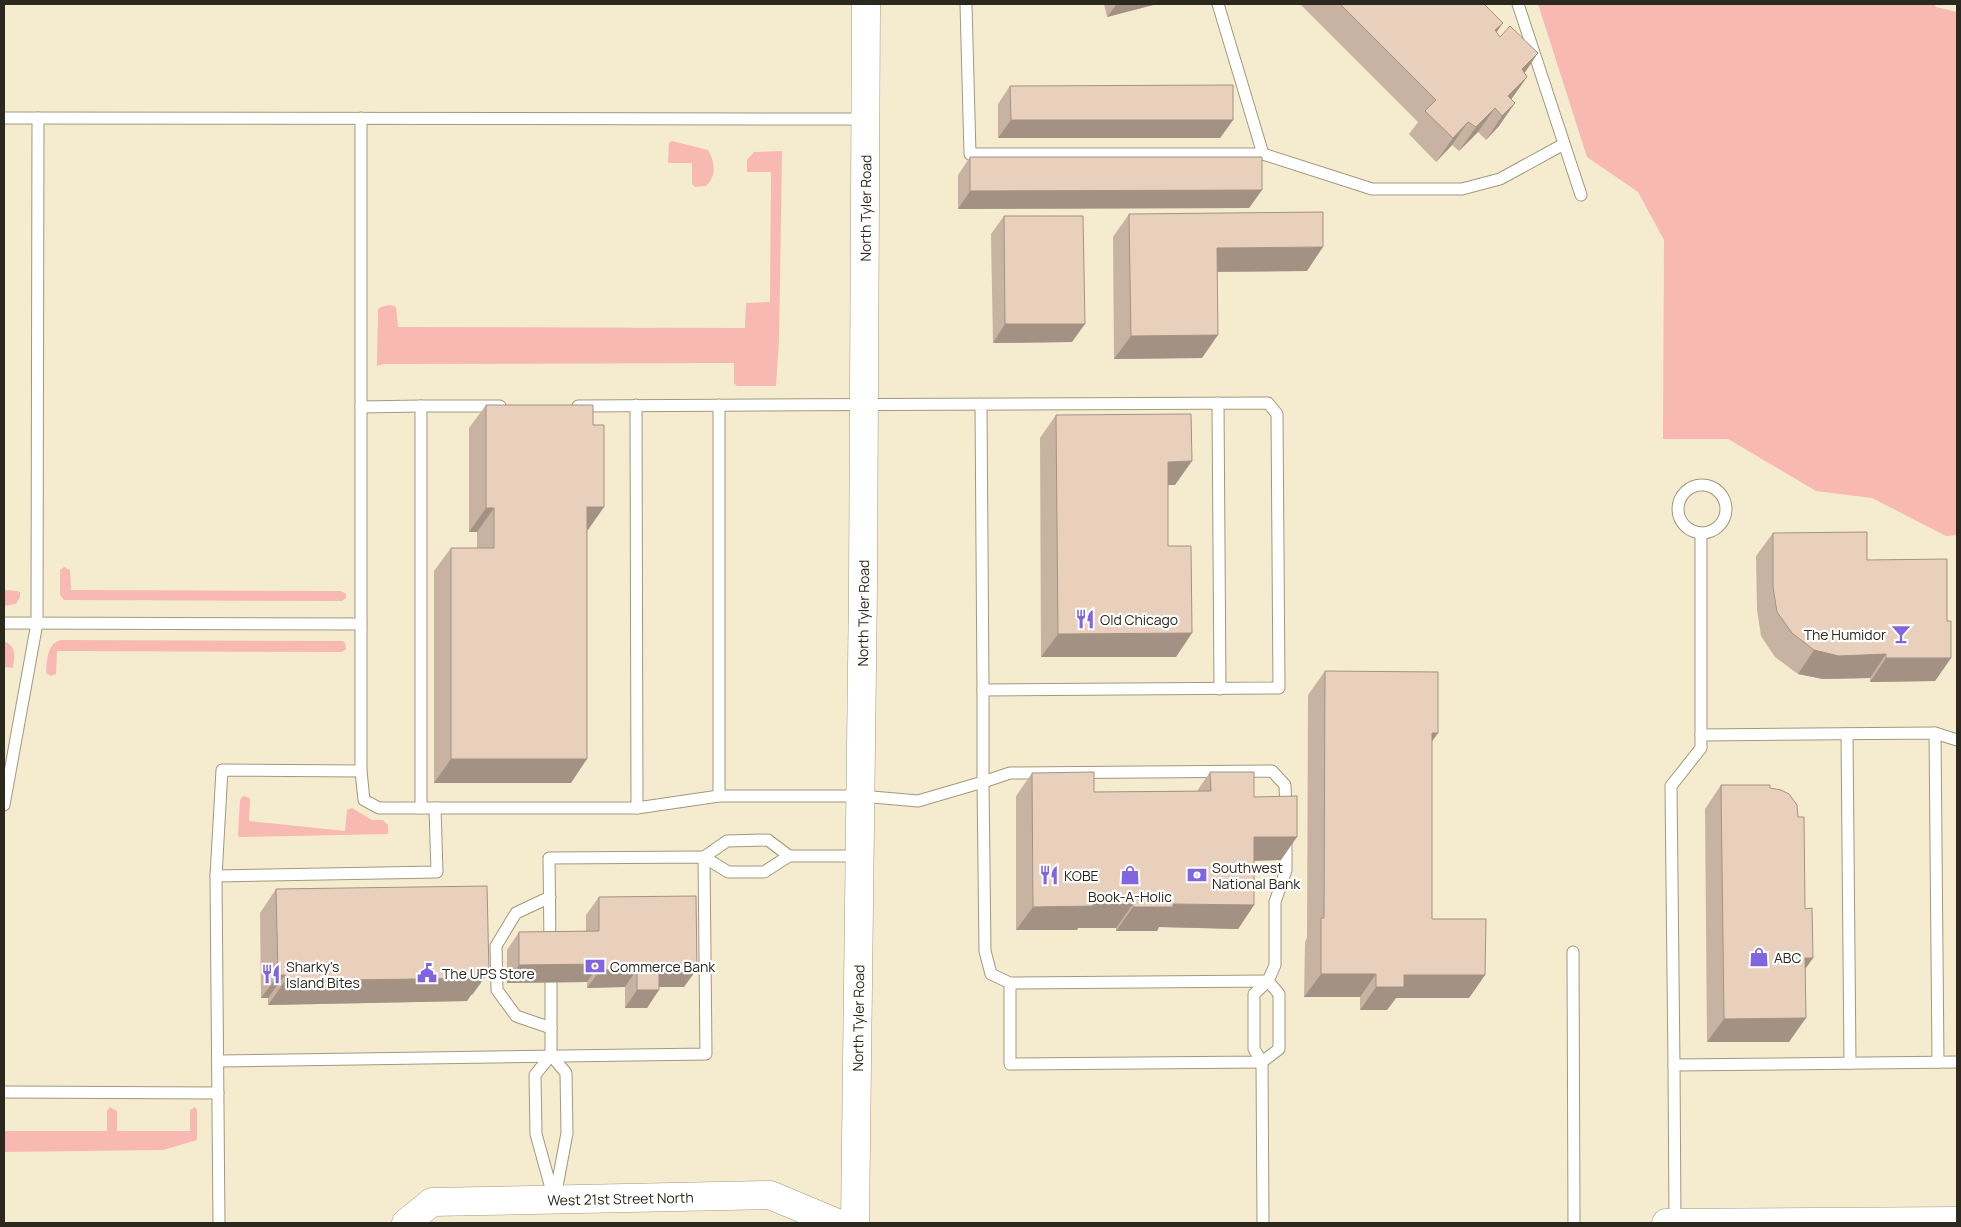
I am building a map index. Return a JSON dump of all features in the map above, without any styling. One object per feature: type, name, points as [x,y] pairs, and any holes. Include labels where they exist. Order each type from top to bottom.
[{"type":"main road","name":"North Tyler Road","points":[[855,1223],[861,856],[866,4]]},
{"type":"main road","name":"West 21st Street North","points":[[406,1223],[432,1202],[770,1195],[837,1223]]},
{"type":"main road","points":[[1666,1223],[1957,1221]]},
{"type":"lane","points":[[966,4],[970,154],[1263,154],[1372,189],[1462,189],[1500,179],[1564,144]]},
{"type":"lane","points":[[1218,4],[1263,154]]},
{"type":"lane","points":[[1518,4],[1580,195]]},
{"type":"lane","points":[[4,118],[865,119]]},
{"type":"lane","points":[[4,805],[37,624],[38,118]]},
{"type":"lane","points":[[361,118],[361,771],[364,800],[378,808],[637,808],[719,796],[861,796],[918,801],[1010,773],[1272,771],[1285,785],[1286,870],[1275,902],[1275,965],[1268,982],[1254,994],[1254,1049],[1262,1062],[1263,1223]]},
{"type":"lane","points":[[1218,403],[1220,689]]},
{"type":"lane","points":[[568,406],[1268,403],[1277,414],[1279,688],[983,690]]},
{"type":"lane","points":[[981,404],[984,951],[991,974],[1010,983],[1268,982],[1279,994],[1279,1049],[1262,1062],[1010,1064],[1010,983]]},
{"type":"lane","points":[[719,405],[719,796]]},
{"type":"lane","points":[[421,406],[421,808]]},
{"type":"lane","points":[[361,407],[509,406]]},
{"type":"lane","points":[[636,406],[637,808]]},
{"type":"lane","points":[[1702,485],[1711,487],[1719,492],[1724,500],[1726,509],[1724,518],[1718,526],[1711,531],[1701,533],[1684,525],[1679,517],[1678,508],[1680,499],[1685,492],[1693,486],[1702,485]]},
{"type":"lane","points":[[1675,1223],[1671,786],[1701,748],[1701,533]]},
{"type":"lane","points":[[4,623],[361,624]]},
{"type":"lane","points":[[1701,735],[1935,733],[1957,740]]},
{"type":"lane","points":[[1935,733],[1938,1062]]},
{"type":"lane","points":[[1847,734],[1850,1063]]},
{"type":"lane","points":[[219,1223],[216,876],[222,770],[361,771]]},
{"type":"lane","points":[[216,876],[437,872],[436,808]]},
{"type":"lane","points":[[704,857],[727,841],[768,840],[790,856]]},
{"type":"lane","points":[[550,950],[549,858],[704,857],[728,872],[764,872],[790,856],[861,856]]},
{"type":"lane","points":[[218,1061],[706,1054],[704,857]]},
{"type":"lane","points":[[550,897],[516,913],[496,946],[497,990],[516,1016],[551,1028]]},
{"type":"lane","points":[[1573,952],[1574,1223]]},
{"type":"lane","points":[[550,983],[551,1055],[566,1074],[567,1133],[554,1199]]},
{"type":"lane","points":[[551,1055],[535,1075],[536,1134],[554,1199]]},
{"type":"lane","points":[[1674,1065],[1957,1062]]},
{"type":"lane","points":[[4,1092],[218,1093]]},
{"type":"shaded area","points":[[1538,4],[1934,4],[1936,7],[1957,12],[1957,535],[1946,536],[1872,498],[1816,491],[1728,439],[1663,439],[1664,240],[1638,192],[1587,157]]},
{"type":"shaded area","points":[[672,141],[708,150],[714,169],[712,178],[706,186],[695,187],[692,184],[692,163],[668,163],[669,143]]},
{"type":"shaded area","points":[[782,151],[779,341],[776,386],[737,386],[734,383],[734,363],[384,364],[377,366],[378,311],[379,308],[388,305],[396,307],[398,327],[745,328],[746,303],[770,302],[771,172],[747,172],[747,160],[754,152]]},
{"type":"shaded area","points":[[64,567],[70,570],[71,590],[341,591],[346,594],[346,598],[342,601],[64,600],[60,595],[60,570]]},
{"type":"shaded area","points":[[4,590],[20,592],[20,597],[16,604],[4,606]]},
{"type":"shaded area","points":[[62,640],[343,641],[346,649],[342,652],[57,651],[56,674],[51,676],[46,673],[49,652],[53,644]]},
{"type":"shaded area","points":[[4,641],[13,649],[13,668],[4,667]]},
{"type":"shaded area","points":[[243,796],[250,798],[249,821],[345,831],[347,810],[352,808],[372,820],[383,820],[388,825],[388,834],[239,837],[240,800]]},
{"type":"shaded area","points":[[110,1107],[117,1111],[117,1131],[190,1131],[190,1110],[195,1107],[197,1110],[197,1140],[163,1150],[4,1152],[4,1131],[107,1131],[107,1111]]},
{"type":"building","points":[[1340,4],[1484,4],[1503,23],[1495,30],[1500,37],[1510,26],[1538,53],[1522,69],[1527,77],[1508,96],[1515,103],[1502,116],[1495,108],[1476,127],[1468,122],[1453,138],[1425,111],[1436,100]]},
{"type":"building","points":[[1233,85],[1233,120],[1011,120],[1010,86]]},
{"type":"building","points":[[970,157],[1262,157],[1262,190],[970,191]]},
{"type":"building","points":[[1323,212],[1323,247],[1217,248],[1218,335],[1131,336],[1129,214]]},
{"type":"building","points":[[1004,216],[1083,216],[1085,324],[1005,324]]},
{"type":"building","points":[[486,405],[593,405],[593,425],[604,425],[604,507],[587,507],[587,759],[451,759],[451,548],[494,548],[494,508],[486,508]]},
{"type":"building","points":[[1191,414],[1192,461],[1168,462],[1168,546],[1191,546],[1192,633],[1058,634],[1056,415]]},
{"type":"building","points":[[1867,532],[1867,560],[1947,559],[1947,621],[1951,621],[1951,658],[1886,658],[1886,654],[1839,656],[1814,650],[1792,633],[1777,612],[1773,587],[1773,533]]},
{"type":"building","points":[[1325,671],[1438,672],[1438,733],[1432,733],[1432,919],[1486,919],[1485,975],[1404,975],[1404,987],[1376,987],[1376,974],[1321,974],[1321,918],[1324,918]]},
{"type":"building","points":[[1094,772],[1094,792],[1211,791],[1210,772],[1254,772],[1254,797],[1297,796],[1297,837],[1254,837],[1254,905],[1173,904],[1173,907],[1133,907],[1133,904],[1093,904],[1093,906],[1033,907],[1032,773]]},
{"type":"building","points":[[1721,785],[1770,785],[1770,788],[1789,794],[1797,805],[1798,817],[1804,817],[1805,909],[1812,908],[1813,958],[1805,958],[1806,1018],[1724,1019]]},
{"type":"building","points":[[487,886],[489,972],[483,972],[483,978],[285,981],[285,975],[278,975],[276,889]]},
{"type":"building","name":"Commerce Bank","points":[[696,896],[697,969],[659,969],[659,990],[637,990],[637,969],[600,970],[600,964],[519,965],[519,932],[599,931],[599,897]]},
{"type":"place","name":"Old Chicago","points":[[1085,619]]},
{"type":"place","name":"The Humidor","points":[[1901,634]]},
{"type":"place","name":"KOBE","points":[[1049,875]]},
{"type":"place","name":"Book-A-Holic","points":[[1130,875]]},
{"type":"place","name":"Southwest National Bank","points":[[1197,875]]},
{"type":"place","name":"ABC","points":[[1759,957]]},
{"type":"place","name":"Commerce Bank","points":[[595,966]]},
{"type":"place","name":"The UPS Store","points":[[427,973]]},
{"type":"place","name":"Sharky's Island Bites","points":[[271,974]]}]
